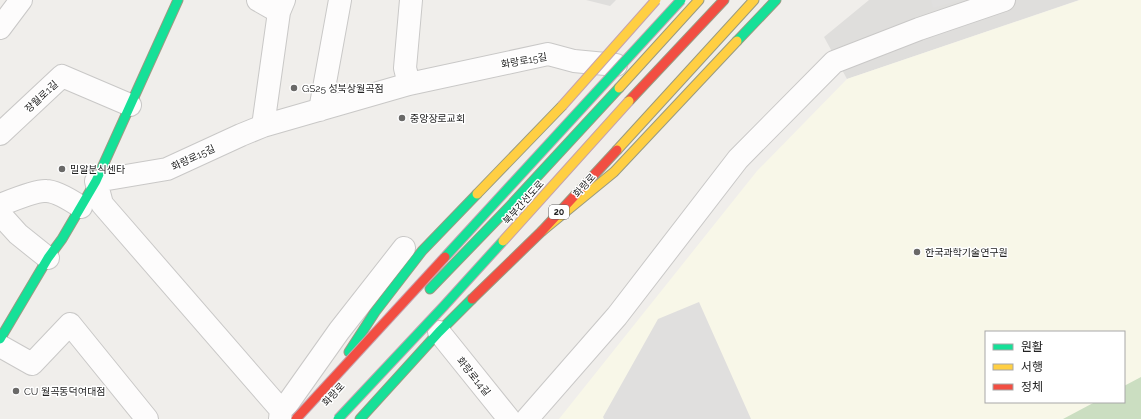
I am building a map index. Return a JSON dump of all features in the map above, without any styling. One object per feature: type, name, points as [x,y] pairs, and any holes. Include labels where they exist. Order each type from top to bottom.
[{"type":"main road","points":[[0,339],[96,181],[178,0]]},
{"type":"main road","points":[[306,419],[375,312],[422,251],[562,106],[656,0]]},
{"type":"main road","name":"북부간선도로","points":[[286,416],[682,0]]},
{"type":"main road","points":[[439,332],[431,318],[429,300],[446,272],[510,206],[699,0]]},
{"type":"main road","name":"북부간선도로","points":[[338,419],[444,306],[629,101],[724,0]]},
{"type":"main road","name":"화랑로","points":[[360,419],[439,332],[542,231],[754,0]]},
{"type":"main road","points":[[542,231],[614,172],[776,0]]},
{"type":"street","points":[[0,28],[21,0]]},
{"type":"street","points":[[258,0],[282,6],[264,126]]},
{"type":"street","points":[[320,110],[340,0]]},
{"type":"street","points":[[409,84],[405,68],[411,0]]},
{"type":"street","points":[[526,419],[618,316],[738,159],[834,62],[1004,0]]},
{"type":"street","name":"화랑로15길","points":[[96,181],[167,169],[264,126],[409,84],[548,54],[574,61],[639,67]]},
{"type":"street","name":"장월로1길","points":[[0,134],[62,76],[130,105]]},
{"type":"street","points":[[96,181],[102,204],[286,416]]},
{"type":"street","points":[[0,205],[26,195],[46,191],[66,198],[81,207]]},
{"type":"street","points":[[0,214],[18,234],[48,258]]},
{"type":"street","points":[[286,416],[288,403],[339,331],[404,248]]},
{"type":"street","points":[[0,346],[32,364],[70,324],[147,419]]},
{"type":"street","name":"화랑로14길","points":[[439,332],[509,419]]},
{"type":"shaded area","points":[[586,0],[616,0],[610,6]]},
{"type":"shaded area","points":[[869,0],[1079,0],[847,79],[824,37]]},
{"type":"shaded area","points":[[931,0],[960,0],[933,8]]},
{"type":"shaded area","name":"한국과학기술연구원","points":[[1080,0],[1141,0],[1141,419],[559,419],[757,171],[847,79]]},
{"type":"shaded area","points":[[699,302],[751,419],[604,419],[603,417],[658,319]]},
{"type":"green space","points":[[1141,377],[1141,419],[1063,419],[1093,403],[1125,403],[1125,385]]},
{"type":"traffic: fast","points":[[0,339],[96,181],[178,0]]},
{"type":"traffic: fast","points":[[445,257],[681,0]]},
{"type":"traffic: fast","points":[[737,41],[776,0]]},
{"type":"traffic: fast","points":[[430,289],[510,206],[619,88]]},
{"type":"traffic: fast","points":[[349,352],[375,312],[422,251],[477,194]]},
{"type":"traffic: fast","points":[[338,419],[503,241]]},
{"type":"traffic: fast","points":[[360,419],[439,332],[472,299]]},
{"type":"traffic: slow","points":[[562,106],[656,0]]},
{"type":"traffic: slow","points":[[619,88],[699,0]]},
{"type":"traffic: slow","points":[[617,150],[754,0]]},
{"type":"traffic: slow","points":[[542,231],[614,172],[737,41]]},
{"type":"traffic: slow","points":[[503,241],[629,101]]},
{"type":"traffic: slow","points":[[477,194],[562,106]]},
{"type":"traffic: jam","points":[[629,101],[724,0]]},
{"type":"traffic: jam","points":[[472,299],[542,231],[617,150]]},
{"type":"traffic: jam","points":[[296,419],[445,257]]},
{"type":"place","name":"GS25 성북상월곡점","points":[[294,88]]},
{"type":"place","name":"중앙장로교회","points":[[402,118]]},
{"type":"place","name":"밀알분식센타","points":[[62,169]]},
{"type":"place","name":"한국과학기술연구원","points":[[917,252]]},
{"type":"place","name":"CU 월곡동덕여대점","points":[[16,391]]}]
